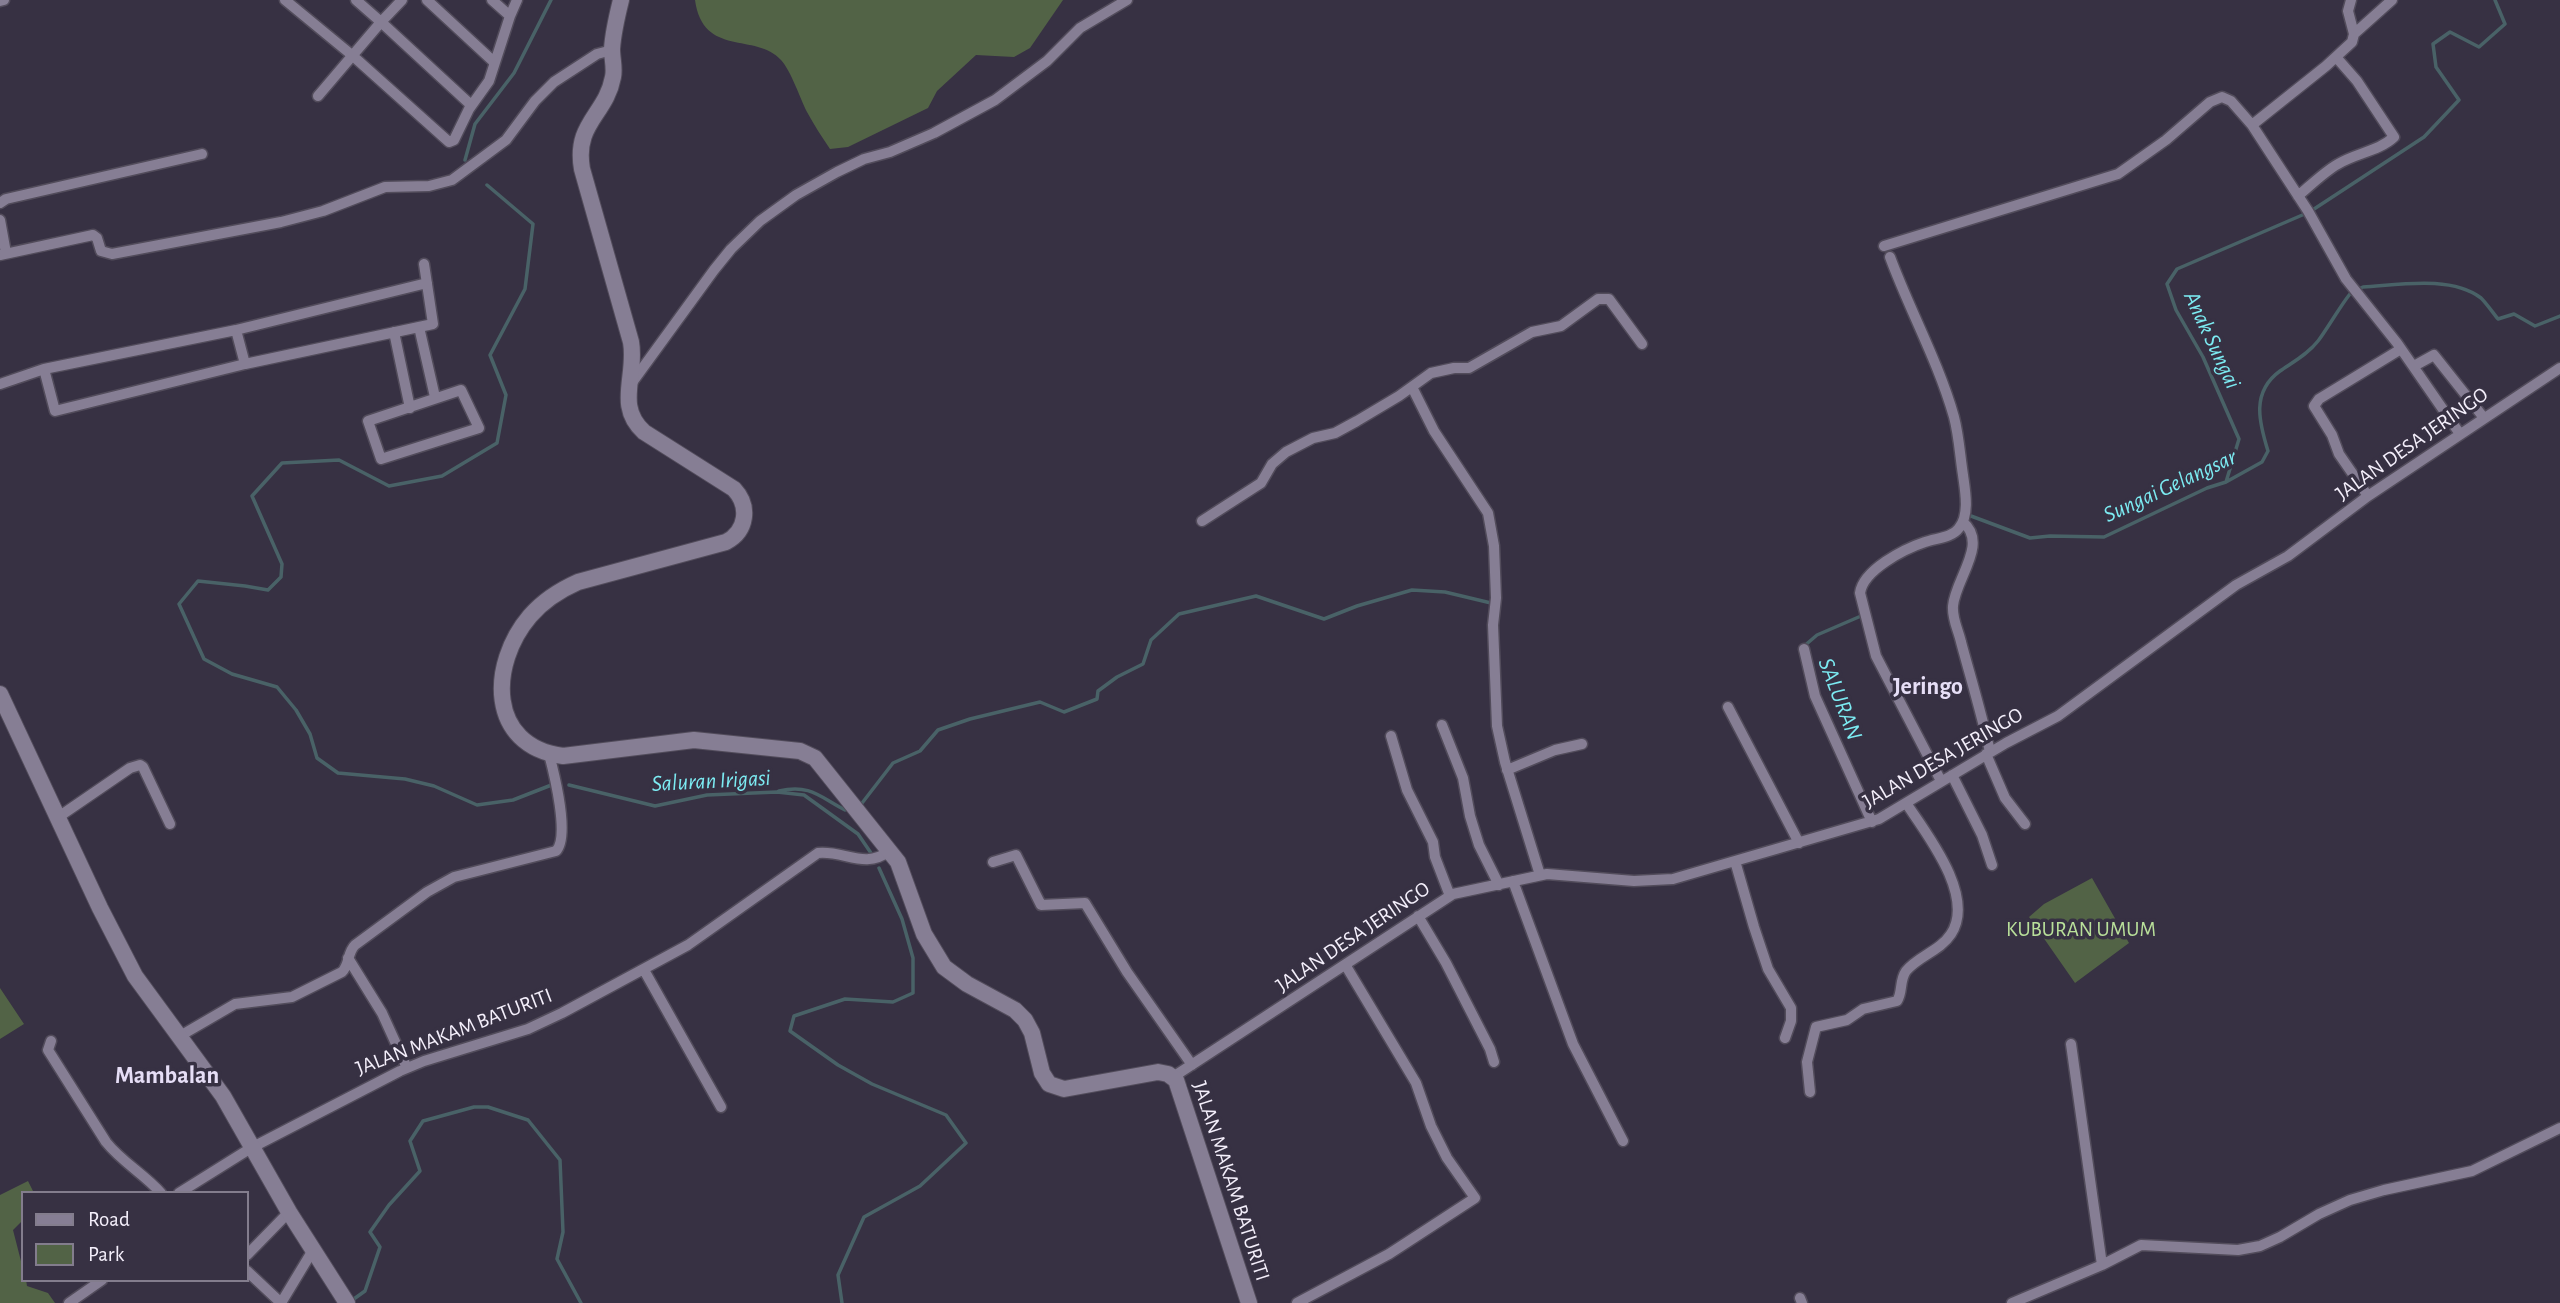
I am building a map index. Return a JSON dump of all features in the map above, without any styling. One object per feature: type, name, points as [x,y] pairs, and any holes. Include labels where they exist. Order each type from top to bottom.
[{"type":"street","points":[[285,0],[353,56],[449,142],[454,140],[471,106],[489,81],[517,0]]},
{"type":"street","points":[[356,0],[471,106]]},
{"type":"street","points":[[318,96],[402,0]]},
{"type":"street","points":[[427,0],[494,62]]},
{"type":"street","points":[[492,0],[510,16]]},
{"type":"street","points":[[180,1036],[235,1004],[292,997],[342,972],[355,945],[444,881],[463,873],[553,853],[559,849],[562,842],[559,801],[549,754],[531,746],[517,734],[508,720],[501,696],[502,676],[518,633],[531,614],[568,587],[726,541],[738,532],[744,523],[744,507],[734,489],[644,432],[635,423],[628,406],[631,342],[580,161],[586,128],[606,97],[613,78],[612,50],[621,0]]},
{"type":"street","points":[[631,384],[714,270],[760,221],[796,195],[837,172],[934,133],[995,100],[1038,68],[1080,28],[1127,0]]},
{"type":"street","points":[[2252,125],[2353,40],[2348,10],[2351,0]]},
{"type":"street","points":[[2354,34],[2392,0]]},
{"type":"street","points":[[0,220],[3,254],[93,235],[103,253],[112,254],[315,213],[385,187],[437,185],[452,180],[506,141],[535,101],[554,82],[597,54],[612,50]]},
{"type":"street","points":[[2298,196],[2337,164],[2358,153],[2370,152],[2394,137],[2357,80],[2336,57]]},
{"type":"street","points":[[1884,246],[2118,174],[2166,140],[2210,102],[2222,97],[2231,101],[2252,125],[2298,196],[2346,279],[2402,349],[2460,434]]},
{"type":"street","points":[[0,203],[6,199],[202,154]]},
{"type":"street","points":[[1890,257],[1916,316],[1954,419],[1965,487],[1963,522],[1951,535],[1925,542],[1893,557],[1868,577],[1860,591],[1876,656],[1941,781]]},
{"type":"street","points":[[44,369],[55,411],[245,364],[433,324],[424,264]]},
{"type":"street","points":[[0,384],[44,369],[236,330],[427,283]]},
{"type":"street","points":[[1202,522],[1261,484],[1272,464],[1286,452],[1313,438],[1335,433],[1383,407],[1431,373],[1469,368],[1532,332],[1561,326],[1598,299],[1609,299],[1642,344]]},
{"type":"street","points":[[419,327],[435,397]]},
{"type":"street","points":[[236,330],[245,364]]},
{"type":"street","points":[[394,332],[410,408]]},
{"type":"street","points":[[2368,496],[2339,454],[2332,435],[2314,406],[2319,399],[2402,349]]},
{"type":"street","points":[[2414,366],[2434,355],[2484,418]]},
{"type":"street","name":"JALAN DESA JERINGO","points":[[1173,1077],[1346,966],[1450,895],[1540,875],[1558,874],[1634,881],[1685,876],[1872,822],[1988,753],[2058,716],[2236,585],[2295,551],[2368,496],[2560,368]]},
{"type":"street","points":[[1412,387],[1434,431],[1488,513],[1494,546],[1496,598],[1493,625],[1495,708],[1507,770],[1540,875]]},
{"type":"street","points":[[461,390],[479,428],[381,459],[368,421],[435,397],[461,390]]},
{"type":"street","points":[[1963,522],[1972,531],[1971,556],[1955,593],[1953,617],[1980,704],[1988,753],[2006,798],[2025,824]]},
{"type":"street","points":[[1804,649],[1815,696],[1872,822]]},
{"type":"street","points":[[0,694],[135,976],[223,1096],[289,1212],[348,1303]]},
{"type":"street","points":[[1728,707],[1799,843]]},
{"type":"street","points":[[1442,725],[1463,778],[1479,845],[1499,886]]},
{"type":"street","points":[[1391,736],[1407,790],[1433,842],[1450,895]]},
{"type":"street","name":"JALAN MAKAM BATURITI","points":[[549,754],[571,756],[694,740],[805,753],[819,762],[902,871],[932,950],[953,975],[1015,1010],[1025,1020],[1032,1033],[1043,1076],[1049,1084],[1064,1089],[1158,1072],[1173,1077],[1179,1086],[1249,1303]]},
{"type":"street","points":[[1507,770],[1555,750],[1583,744]]},
{"type":"street","points":[[57,817],[130,768],[139,765],[143,767],[170,824]]},
{"type":"street","points":[[1952,775],[1982,835],[1992,865]]},
{"type":"street","points":[[1810,1092],[1807,1062],[1816,1027],[1847,1020],[1863,1009],[1897,1001],[1905,973],[1942,944],[1955,925],[1956,899],[1950,872],[1906,803]]},
{"type":"street","name":"JALAN MAKAM BATURITI","points":[[182,1191],[251,1148],[407,1068],[538,1025],[644,970],[688,945],[818,853],[869,861],[889,851]]},
{"type":"street","points":[[993,862],[1016,855],[1041,905],[1085,903],[1127,972],[1192,1065]]},
{"type":"street","points":[[1735,861],[1768,969],[1791,1008],[1791,1021],[1785,1038]]},
{"type":"street","points":[[1513,881],[1567,1031],[1623,1141]]},
{"type":"street","points":[[1418,916],[1446,963],[1494,1062]]},
{"type":"street","points":[[348,958],[382,1013],[407,1068]]},
{"type":"street","points":[[1297,1303],[1389,1254],[1475,1198],[1447,1158],[1431,1126],[1416,1083],[1346,966]]},
{"type":"street","points":[[644,970],[721,1107]]},
{"type":"street","points":[[51,1041],[48,1050],[106,1142],[159,1191]]},
{"type":"street","points":[[2071,1044],[2102,1265]]},
{"type":"street","points":[[2012,1303],[2102,1265],[2141,1245],[2238,1250],[2260,1246],[2350,1200],[2472,1171],[2560,1128]]},
{"type":"street","points":[[248,1254],[289,1212]]},
{"type":"street","points":[[248,1272],[281,1303],[313,1250]]},
{"type":"street","points":[[69,1303],[99,1282]]},
{"type":"green space","points":[[695,0],[1063,0],[1030,48],[1014,57],[976,55],[937,91],[928,108],[848,147],[830,149],[807,112],[781,60],[758,47],[719,37],[708,30],[700,18]]},
{"type":"green space","name":"KUBURAN UMUM","points":[[2092,878],[2129,943],[2075,983],[2029,917],[2044,904]]},
{"type":"green space","points":[[0,988],[24,1024],[0,1039]]},
{"type":"green space","points":[[28,1181],[33,1191],[21,1191],[21,1222],[13,1230],[21,1261],[21,1282],[48,1293],[55,1303],[0,1303],[0,1195]]},
{"type":"waterway","name":"Saluran Irigasi","points":[[465,160],[475,124],[514,73],[551,0]]},
{"type":"waterway","name":"Anak Sungai","points":[[2311,211],[2424,137],[2459,100],[2436,67],[2433,44],[2450,32],[2479,47],[2505,24],[2495,0]]},
{"type":"waterway","name":"Saluran Irigasi","points":[[487,185],[533,224],[525,289],[490,355],[506,395],[497,443],[442,476],[389,486],[339,460],[282,463],[252,496],[282,564],[281,577],[268,590],[198,581],[179,604],[204,659],[232,674],[277,687],[296,710],[310,734],[317,758],[338,773],[405,779],[434,786],[477,805],[513,800],[554,784]]},
{"type":"waterway","name":"Anak Sungai","points":[[2226,482],[2239,439],[2203,357],[2176,310],[2167,284],[2177,269],[2307,213]]},
{"type":"waterway","name":"Sungai Gelangsar","points":[[2358,289],[2424,283],[2455,286],[2481,298],[2498,319],[2514,314],[2535,326],[2560,316]]},
{"type":"waterway","name":"Sungai Gelangsar","points":[[1971,516],[2030,538],[2104,537],[2207,488],[2226,482],[2262,462],[2268,451],[2260,418],[2261,398],[2265,388],[2280,371],[2314,346],[2352,292]]},
{"type":"waterway","name":"Sungai Gelangsar","points":[[859,807],[893,763],[920,751],[938,730],[970,719],[1040,702],[1064,712],[1097,699],[1098,691],[1117,677],[1143,664],[1151,640],[1179,614],[1256,596],[1324,619],[1412,590],[1445,592],[1491,603]]},
{"type":"waterway","name":"SALURAN","points":[[1803,647],[1817,635],[1861,616]]},
{"type":"waterway","name":"Saluran Irigasi","points":[[569,785],[655,806],[707,795],[777,792],[804,795],[858,834],[873,856]]},
{"type":"waterway","name":"Sungai Gelangsar","points":[[779,791],[806,790],[845,810]]},
{"type":"waterway","name":"Saluran Irigasi","points":[[842,1303],[838,1275],[864,1217],[920,1186],[966,1143],[946,1115],[872,1084],[838,1065],[790,1031],[794,1016],[845,999],[893,1002],[913,993],[913,958],[902,919],[879,868]]},
{"type":"waterway","name":"Saluran Irigasi","points":[[351,1301],[365,1291],[380,1247],[370,1232],[389,1205],[420,1171],[410,1141],[423,1121],[474,1107],[488,1107],[528,1120],[560,1160],[563,1232],[557,1259],[581,1303]]},
{"type":"district","name":"Jeringo","points":[[1928,687]]},
{"type":"district","name":"Mambalan","points":[[167,1076]]}]
